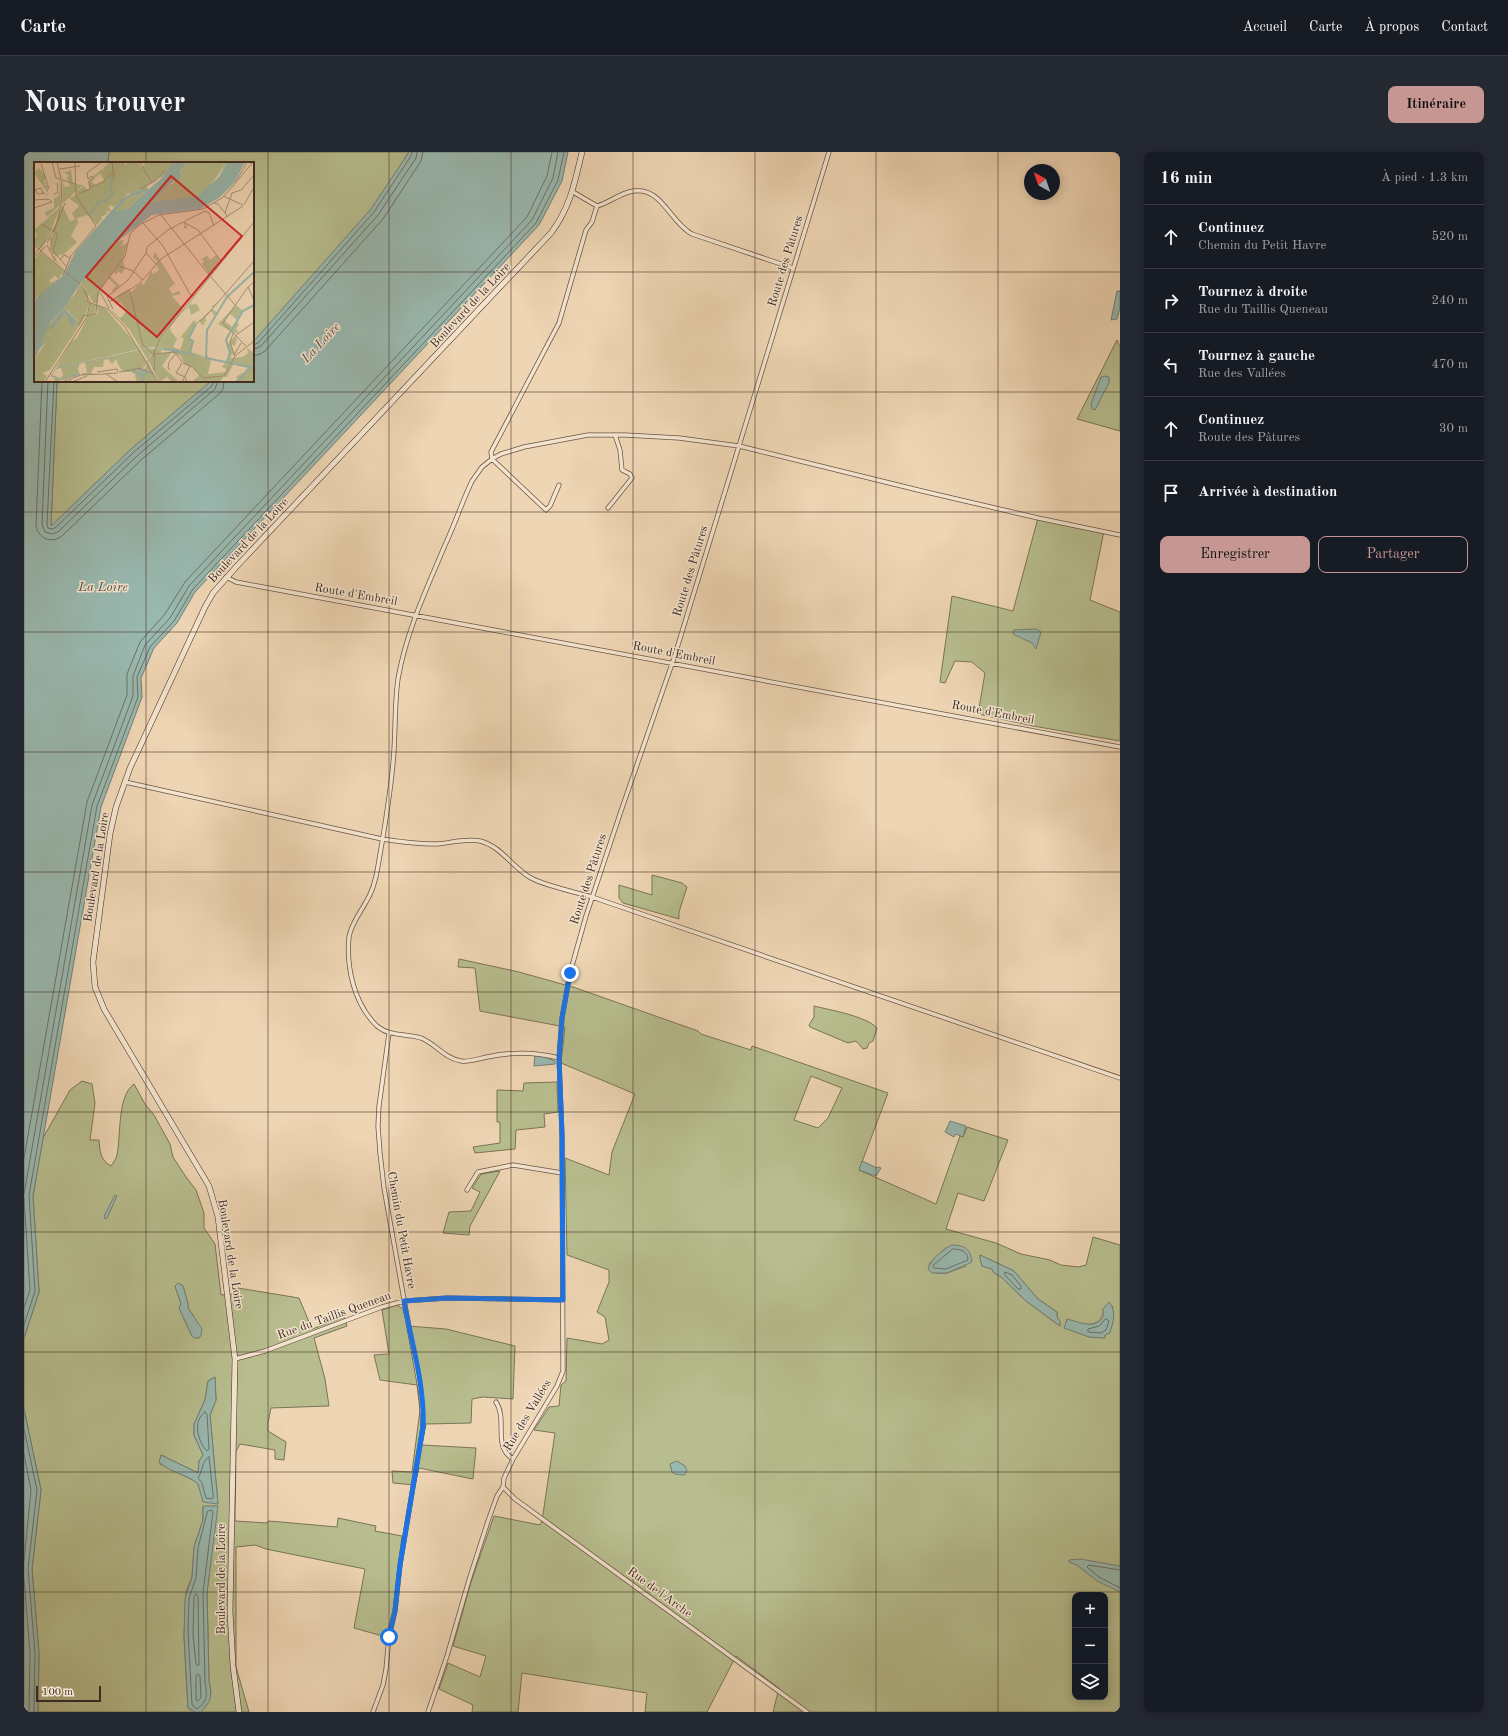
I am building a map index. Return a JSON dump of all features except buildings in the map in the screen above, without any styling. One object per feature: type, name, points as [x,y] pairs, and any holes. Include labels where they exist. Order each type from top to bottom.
[{"type":"main road","name":"Boulevard de la Loire","points":[[240,1712],[231,1642],[230,1611],[235,1359],[228,1289],[218,1217],[209,1186],[104,1009],[94,980],[94,947],[110,834],[116,806],[125,782],[205,607],[213,593],[226,577],[551,233],[564,215],[573,192],[582,152]]},
{"type":"main road","name":"Boulevard de la Loire","points":[[236,1690],[243,1712]]},
{"type":"street","name":"Route des Pâtures","points":[[566,995],[570,973],[592,897],[672,663],[829,152]]},
{"type":"street","points":[[559,485],[550,506],[546,510],[492,459],[490,452],[560,323],[586,230],[592,222],[597,206],[629,192],[640,191],[653,194],[662,201],[683,229],[687,232],[793,268]]},
{"type":"street","points":[[573,192],[597,206]]},
{"type":"street","points":[[559,1058],[545,1054],[533,1053],[498,1055],[469,1062],[462,1061],[447,1056],[420,1038],[390,1033],[383,1030],[373,1021],[361,1002],[352,980],[349,964],[349,935],[355,921],[373,890],[378,868],[393,763],[395,705],[398,679],[416,615],[472,481],[482,467],[501,454],[524,447],[588,435],[679,438],[739,446],[922,491],[1120,535]]},
{"type":"street","points":[[608,508],[632,478],[630,474],[622,470],[620,450],[615,435]]},
{"type":"street","name":"Route d'Embreil","points":[[226,577],[236,582],[1120,747]]},
{"type":"street","points":[[125,782],[382,839],[425,844],[479,841],[489,844],[499,851],[519,870],[532,878],[592,897],[1120,1078]]},
{"type":"street","name":"Rue des Vallées","points":[[428,1712],[447,1656],[467,1586],[488,1521],[497,1496],[503,1487],[504,1478],[513,1459],[560,1379],[563,1365],[562,1173],[559,1058],[562,1018],[566,995]]},
{"type":"street","name":"Chemin du Petit Havre","points":[[373,1712],[383,1685],[386,1669],[389,1637],[395,1611],[400,1565],[423,1427],[421,1394],[384,1188],[378,1126],[384,1068],[390,1033]]},
{"type":"street","points":[[467,1190],[478,1172],[513,1165],[562,1173]]},
{"type":"street","name":"Rue du Taillis Queneau","points":[[235,1359],[265,1351],[382,1307],[404,1301],[447,1298],[563,1300]]},
{"type":"street","points":[[496,1402],[501,1415],[501,1441],[503,1448],[507,1455],[513,1459]]},
{"type":"street","name":"Rue de l'Arche","points":[[503,1487],[515,1499],[807,1712]]},
{"type":"green space","points":[[109,152],[409,152],[406,156],[407,170],[254,349],[254,162],[108,162]]},
{"type":"green space","points":[[1117,340],[1120,346],[1120,431],[1077,419]]},
{"type":"green space","points":[[57,382],[218,382],[101,478],[51,527]]},
{"type":"green space","points":[[1038,518],[1104,531],[1090,600],[1120,612],[1120,741],[1033,726],[978,714],[985,673],[972,662],[955,661],[945,683],[940,682],[952,596],[1013,611]]},
{"type":"green space","points":[[652,875],[682,883],[687,887],[679,912],[679,919],[623,903],[619,898],[619,885],[652,895]]},
{"type":"green space","points":[[459,959],[519,972],[576,988],[698,1031],[701,1034],[751,1050],[752,1046],[888,1093],[859,1170],[936,1204],[960,1136],[963,1137],[967,1127],[1008,1140],[984,1201],[958,1193],[946,1229],[996,1243],[1021,1254],[1050,1260],[1061,1265],[1078,1267],[1086,1265],[1093,1237],[1120,1245],[1120,1712],[773,1712],[779,1688],[736,1656],[707,1712],[645,1712],[647,1693],[522,1673],[518,1712],[472,1712],[473,1705],[439,1689],[448,1663],[480,1677],[486,1656],[453,1646],[471,1582],[494,1516],[540,1525],[542,1521],[555,1433],[534,1430],[549,1407],[559,1406],[561,1385],[566,1381],[567,1338],[602,1344],[609,1340],[605,1317],[597,1312],[609,1282],[609,1270],[567,1255],[565,1158],[609,1175],[612,1152],[635,1094],[561,1063],[565,1027],[480,1011],[475,968],[458,967]],"holes":[[[811,1076],[842,1088],[828,1118],[818,1128],[794,1120]],[[947,1247],[966,1266],[947,1273],[936,1273],[929,1264]],[[980,1255],[1014,1271],[1038,1299],[1057,1312],[1057,1318],[1060,1326],[1026,1301],[1001,1277],[993,1272],[992,1269],[982,1266]],[[1109,1303],[1113,1307],[1105,1336],[1102,1338],[1099,1336],[1089,1337],[1089,1324],[1097,1322],[1100,1319]]]},
{"type":"green space","points":[[814,1006],[847,1014],[872,1024],[877,1028],[873,1041],[869,1043],[867,1048],[863,1049],[856,1041],[848,1043],[810,1027],[809,1025],[814,1017]]},
{"type":"green space","points":[[82,1081],[92,1084],[95,1103],[90,1140],[99,1140],[100,1151],[103,1158],[107,1164],[111,1166],[117,1155],[122,1107],[125,1097],[134,1084],[145,1104],[154,1115],[170,1144],[173,1157],[196,1190],[204,1213],[204,1228],[215,1244],[221,1295],[232,1294],[238,1288],[299,1298],[312,1329],[344,1317],[347,1326],[314,1338],[325,1379],[329,1406],[271,1408],[268,1431],[286,1442],[284,1460],[275,1459],[275,1450],[240,1444],[236,1451],[235,1521],[266,1523],[269,1521],[337,1527],[338,1518],[376,1526],[375,1531],[402,1536],[393,1611],[386,1637],[354,1628],[365,1569],[266,1549],[255,1545],[236,1547],[236,1667],[249,1712],[201,1712],[211,1693],[209,1681],[207,1593],[217,1506],[203,1507],[203,1520],[194,1547],[192,1577],[186,1592],[184,1636],[188,1708],[195,1712],[38,1712],[39,1653],[32,1569],[41,1490],[24,1409],[24,1338],[39,1292],[33,1196],[43,1138],[70,1090]],"holes":[[[180,1284],[183,1286],[188,1308],[193,1315],[199,1338],[192,1336],[179,1308],[181,1304],[175,1286]],[[215,1377],[216,1400],[210,1415],[218,1504],[200,1489],[197,1482],[160,1464],[161,1455],[198,1473],[199,1462],[203,1455],[194,1435],[194,1424],[205,1400],[208,1381]]]},
{"type":"green space","points":[[557,1082],[558,1112],[544,1114],[545,1127],[516,1130],[515,1149],[475,1153],[473,1147],[500,1143],[500,1122],[497,1122],[497,1090],[523,1091],[524,1083]]},
{"type":"green space","points":[[500,1171],[470,1226],[469,1235],[443,1233],[449,1212],[471,1211],[480,1192],[472,1188],[481,1174]]},
{"type":"green space","points":[[397,1305],[403,1309],[408,1326],[446,1329],[515,1346],[513,1399],[483,1397],[472,1399],[471,1423],[426,1424],[422,1445],[476,1448],[473,1479],[419,1468],[415,1485],[393,1483],[392,1471],[412,1472],[420,1410],[417,1385],[380,1380],[374,1355],[389,1354],[382,1310]]},
{"type":"water","name":"La Loire","points":[[24,152],[109,152],[108,162],[34,162],[34,382],[57,382],[51,526],[131,449],[210,382],[254,382],[254,341],[371,209],[409,152],[568,152],[562,181],[539,225],[195,592],[177,623],[154,648],[141,678],[142,697],[101,807],[33,1196],[39,1292],[24,1338]]},
{"type":"water","points":[[1117,291],[1120,291],[1120,308],[1117,319],[1111,320]]},
{"type":"water","points":[[1101,377],[1109,377],[1109,383],[1095,410],[1092,409],[1091,404]]},
{"type":"water","points":[[1036,629],[1041,632],[1036,649],[1032,643],[1013,634],[1014,630]]},
{"type":"water","points":[[535,1055],[540,1055],[555,1061],[555,1064],[534,1066]]},
{"type":"water","points":[[950,1121],[966,1126],[963,1137],[956,1134],[954,1137],[945,1132]]},
{"type":"water","points":[[862,1161],[877,1168],[881,1168],[876,1176],[859,1170]]},
{"type":"water","points":[[115,1195],[117,1196],[107,1218],[105,1219],[104,1216]]},
{"type":"water","points":[[952,1245],[960,1246],[966,1249],[970,1254],[972,1262],[947,1273],[932,1273],[928,1269],[932,1262],[941,1252]]},
{"type":"water","points":[[980,1255],[1014,1271],[1038,1299],[1057,1312],[1060,1326],[1026,1301],[1001,1277],[993,1272],[992,1269],[982,1266]]},
{"type":"water","points":[[178,1283],[183,1286],[188,1308],[202,1329],[201,1336],[198,1338],[194,1338],[192,1336],[179,1308],[181,1304],[175,1286]]},
{"type":"water","points":[[1109,1302],[1113,1309],[1114,1317],[1110,1333],[1105,1335],[1105,1338],[1089,1337],[1064,1328],[1067,1319],[1086,1324],[1100,1321],[1103,1317],[1103,1309]]},
{"type":"water","points":[[215,1377],[216,1400],[210,1415],[218,1504],[203,1502],[198,1484],[189,1478],[168,1469],[159,1462],[161,1455],[198,1473],[199,1461],[203,1455],[194,1435],[194,1424],[205,1400],[208,1381]]},
{"type":"water","points":[[24,1409],[41,1490],[32,1569],[39,1653],[38,1712],[24,1712]]},
{"type":"water","points":[[677,1461],[685,1466],[687,1471],[684,1475],[675,1474],[672,1472],[670,1464]]},
{"type":"water","points":[[203,1506],[218,1506],[207,1593],[209,1681],[211,1695],[209,1701],[201,1712],[195,1712],[188,1708],[184,1636],[185,1598],[192,1577],[194,1547],[203,1520]]},
{"type":"water","points":[[1080,1559],[1120,1566],[1120,1592],[1097,1581],[1077,1565],[1069,1562],[1069,1560]]},
{"type":"route","points":[[389,1637],[395,1611],[404,1537],[423,1427],[423,1405],[404,1301],[414,1299],[447,1298],[563,1300],[562,1135],[559,1058],[562,1018],[570,973]]}]
